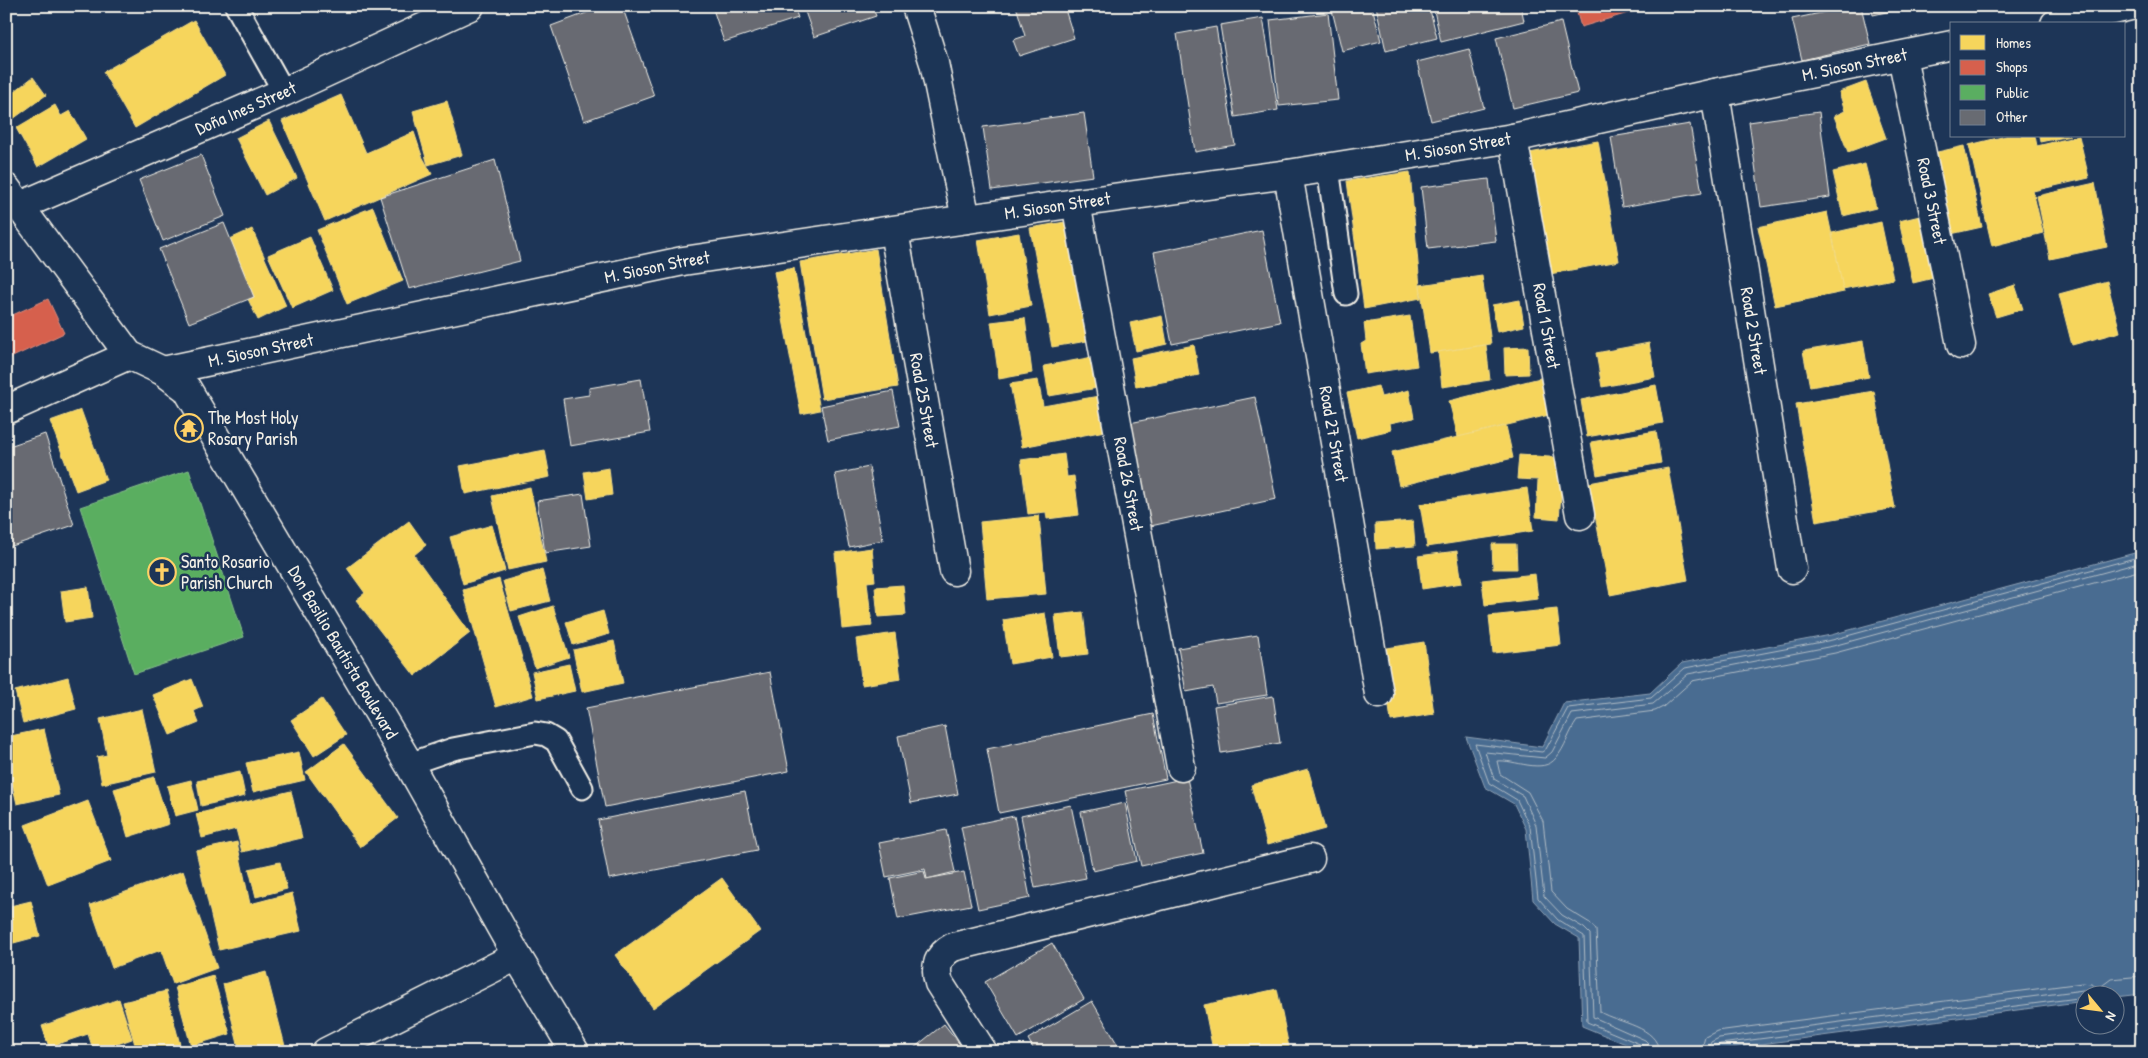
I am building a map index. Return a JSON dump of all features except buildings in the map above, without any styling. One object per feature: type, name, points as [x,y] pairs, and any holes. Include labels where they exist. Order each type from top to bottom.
[{"type":"street","name":"Doña Ines Street","points":[[13,197],[284,92],[470,6]]},
{"type":"street","points":[[916,6],[934,63],[966,219]]},
{"type":"street","points":[[2061,22],[2093,11],[2131,6]]},
{"type":"street","name":"M. Sioson Street","points":[[163,370],[683,261],[1288,174],[1513,138],[1715,93],[1950,45]]},
{"type":"street","name":"Road 3 Street","points":[[1902,56],[1960,345]]},
{"type":"street","name":"Road 2 Street","points":[[1715,93],[1792,570]]},
{"type":"street","name":"Road 1 Street","points":[[1513,138],[1580,514]]},
{"type":"street","name":"Road 27 Street","points":[[1288,174],[1379,694]]},
{"type":"street","points":[[6,410],[129,355],[13,197]]},
{"type":"street","name":"Road 26 Street","points":[[1076,203],[1181,767]]},
{"type":"street","name":"Road 25 Street","points":[[894,231],[954,571]]},
{"type":"street","name":"Don Basilio Bautista Boulevard","points":[[129,355],[163,370],[187,389],[409,764],[516,956],[575,1052]]},
{"type":"street","points":[[984,1052],[939,982],[936,974],[936,965],[946,950],[1310,859]]},
{"type":"street","points":[[326,1052],[516,956]]},
{"type":"lane","points":[[236,6],[284,92]]},
{"type":"lane","points":[[1328,168],[1346,294]]},
{"type":"lane","points":[[409,764],[453,749],[535,733],[546,735],[556,741],[582,788]]},
{"type":"water","points":[[2142,551],[2142,994],[2126,996],[2126,986],[2076,986],[2076,1002],[1701,1052],[1645,1052],[1582,1026],[1579,938],[1555,924],[1533,900],[1526,829],[1514,804],[1485,787],[1466,737],[1542,747],[1564,703],[1650,693],[1682,663],[1831,635]]},
{"type":"place","name":"The Most Holy Rosary Parish","points":[[189,428]]},
{"type":"place","name":"Santo Rosario Parish Church","points":[[162,572]]}]
